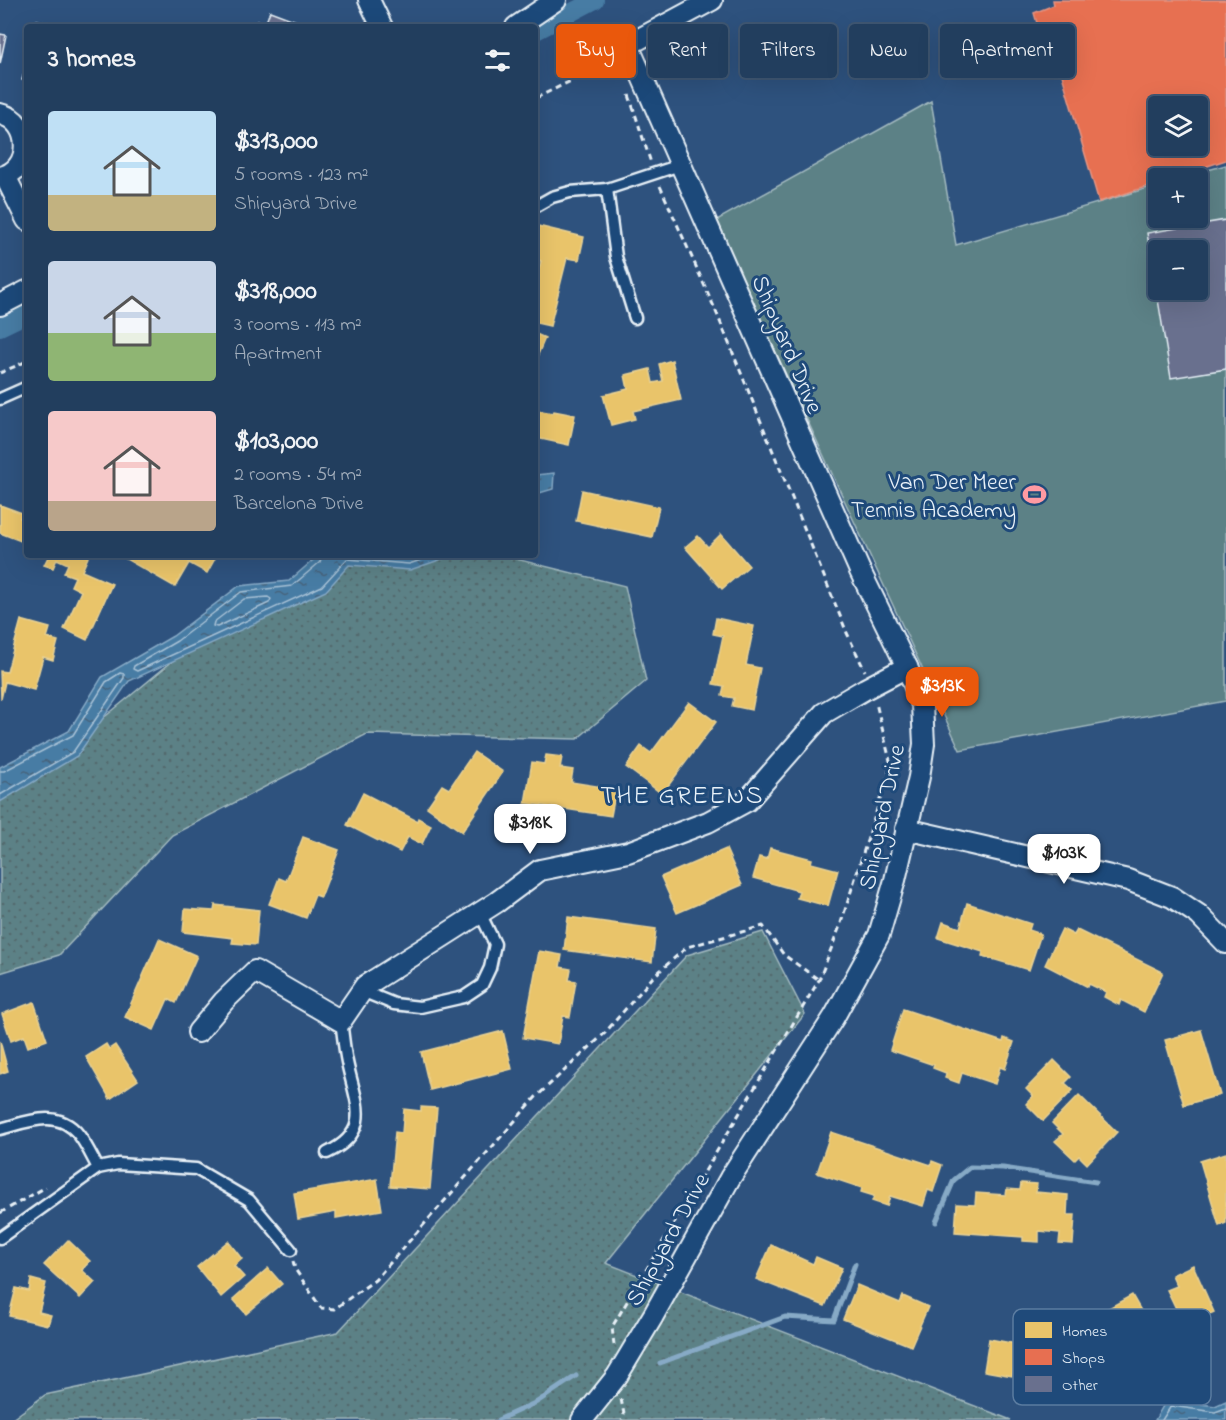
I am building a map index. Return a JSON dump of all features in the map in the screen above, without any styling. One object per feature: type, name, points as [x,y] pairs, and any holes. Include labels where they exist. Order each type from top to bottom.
[{"type":"street","points":[[369,0],[381,24]]},
{"type":"street","points":[[520,24],[556,0]]},
{"type":"street","name":"Shipyard Drive","points":[[582,1420],[617,1376],[730,1178],[834,1017],[879,935],[895,880],[919,777],[924,744],[922,705],[908,667],[860,572],[628,45],[712,0]]},
{"type":"street","points":[[0,114],[16,122],[24,137]]},
{"type":"street","points":[[24,154],[16,169],[3,177],[24,215]]},
{"type":"street","points":[[0,305],[24,293]]},
{"type":"street","points":[[198,1032],[224,1001],[255,971],[341,1020],[365,986],[480,913],[540,870],[628,852],[708,822],[747,801],[824,713],[908,667]]},
{"type":"street","points":[[906,829],[1128,880],[1172,897],[1198,915],[1226,943]]},
{"type":"lane","points":[[538,205],[552,197],[570,192],[607,189],[680,165]]},
{"type":"lane","points":[[607,189],[616,257],[635,318]]},
{"type":"lane","points":[[0,399],[24,388]]},
{"type":"lane","points":[[362,991],[394,1004],[420,1007],[464,997],[482,985],[490,968],[495,944],[480,913]]},
{"type":"lane","points":[[327,1153],[346,1143],[352,1135],[357,1120],[356,1096],[347,1063],[341,1020]]},
{"type":"lane","points":[[0,1129],[43,1118],[54,1119],[68,1125],[80,1135],[98,1168]]},
{"type":"lane","points":[[0,1238],[98,1168],[118,1164],[196,1169],[249,1200],[291,1250]]},
{"type":"path","points":[[538,98],[577,78]]},
{"type":"path","points":[[614,1346],[612,1327],[819,980],[840,926],[891,765],[872,685],[847,633],[714,309],[654,174],[627,89]]},
{"type":"path","points":[[0,373],[24,362]]},
{"type":"path","points":[[291,1250],[295,1269],[321,1308],[334,1309],[375,1280],[536,1097],[604,1034],[654,977],[687,947],[763,926],[784,955],[819,980]]},
{"type":"path","points":[[617,1376],[624,1414],[622,1420]]},
{"type":"green space","name":"Van Der Meer Tennis Academy","points":[[931,101],[956,245],[1148,188],[1148,228],[1208,228],[1208,170],[1226,165],[1226,701],[960,750],[715,221]]},
{"type":"green space","points":[[362,558],[512,558],[625,586],[646,681],[577,739],[367,734],[172,835],[59,955],[0,973],[0,788],[101,720],[191,646]]},
{"type":"green space","points":[[763,932],[805,1014],[606,1263],[1011,1420],[11,1420],[45,1395],[338,1332],[687,955]]},
{"type":"water","points":[[554,473],[553,489],[538,493],[538,475]]},
{"type":"water","points":[[316,558],[445,558],[410,570],[349,565],[326,591],[129,681],[77,756],[0,802],[0,767],[69,731],[102,677],[173,636],[239,586],[289,581]]},
{"type":"water","points":[[1226,1401],[1226,1420],[1155,1420],[1164,1405],[1215,1406]]},
{"type":"building: Homes","points":[[538,226],[584,237],[579,260],[567,258],[550,326],[538,323],[538,269],[541,261],[538,260]]},
{"type":"building: Homes","points":[[538,335],[545,338],[538,355]]},
{"type":"building: Homes","points":[[672,360],[681,400],[633,411],[635,419],[611,425],[603,395],[628,389],[625,375],[650,369],[653,383],[663,381],[659,364]]},
{"type":"building: Homes","points":[[538,410],[575,415],[569,445],[538,438]]},
{"type":"building: Homes","points":[[582,490],[659,507],[652,537],[576,521]]},
{"type":"building: Homes","points":[[0,505],[22,513],[20,518],[24,520],[24,531],[21,541],[0,533]]},
{"type":"building: Homes","points":[[721,534],[749,566],[722,589],[685,547],[698,536],[708,547]]},
{"type":"building: Homes","points":[[48,558],[88,558],[82,571],[112,584],[87,640],[64,629],[81,591],[71,586],[75,577],[64,573],[68,564],[57,559],[53,568],[44,565]]},
{"type":"building: Homes","points":[[124,558],[215,558],[207,573],[189,563],[175,587]]},
{"type":"building: Homes","points":[[716,618],[754,626],[746,665],[760,668],[752,710],[732,706],[734,698],[722,696],[724,686],[713,684],[723,636],[713,634]]},
{"type":"building: Homes","points":[[21,620],[50,628],[47,638],[58,641],[53,660],[43,657],[34,690],[5,682],[1,699],[0,671],[7,672]]},
{"type":"building: Homes","points":[[689,702],[716,722],[662,794],[626,767],[641,746],[651,753]]},
{"type":"building: Homes","points":[[474,752],[503,772],[462,832],[427,807],[442,785],[449,789]]},
{"type":"building: Homes","points":[[546,755],[562,757],[560,768],[573,770],[571,782],[616,789],[611,816],[525,803],[532,762],[544,764]]},
{"type":"building: Homes","points":[[363,793],[417,821],[418,818],[431,825],[422,844],[408,837],[400,852],[347,825]]},
{"type":"building: Homes","points":[[303,837],[339,850],[321,897],[315,895],[306,918],[269,904],[279,878],[286,881]]},
{"type":"building: Homes","points":[[770,848],[812,859],[811,863],[838,870],[828,906],[797,898],[799,891],[753,878],[759,857],[767,859]]},
{"type":"building: Homes","points":[[726,849],[742,885],[677,913],[661,877]]},
{"type":"building: Homes","points":[[967,903],[1031,924],[1029,930],[1041,934],[1029,970],[982,956],[983,952],[938,938],[943,922],[960,928]]},
{"type":"building: Homes","points":[[215,905],[259,910],[256,945],[232,943],[233,938],[183,932],[185,909],[214,911]]},
{"type":"building: Homes","points":[[568,917],[656,929],[652,962],[564,950]]},
{"type":"building: Homes","points":[[1062,929],[1074,935],[1077,930],[1163,972],[1144,1012],[1121,1000],[1119,1005],[1104,997],[1106,992],[1089,984],[1088,987],[1045,965]]},
{"type":"building: Homes","points":[[159,939],[197,956],[176,1003],[168,999],[154,1030],[125,1017]]},
{"type":"building: Homes","points":[[539,951],[562,955],[560,967],[571,969],[569,980],[576,981],[570,1017],[563,1016],[558,1044],[523,1038]]},
{"type":"building: Homes","points":[[34,1002],[47,1040],[28,1047],[24,1036],[11,1041],[2,1014]]},
{"type":"building: Homes","points":[[903,1009],[1003,1042],[1004,1038],[1014,1042],[1005,1069],[1000,1067],[995,1084],[962,1073],[959,1083],[945,1078],[946,1073],[933,1068],[934,1065],[890,1050]]},
{"type":"building: Homes","points":[[1201,1030],[1220,1095],[1184,1105],[1165,1040]]},
{"type":"building: Homes","points":[[503,1031],[512,1069],[430,1090],[421,1052]]},
{"type":"building: Homes","points":[[0,1041],[8,1071],[0,1074]]},
{"type":"building: Homes","points":[[106,1044],[109,1049],[115,1045],[138,1080],[110,1099],[86,1057]]},
{"type":"building: Homes","points":[[1054,1060],[1071,1077],[1065,1083],[1073,1090],[1043,1121],[1026,1104],[1033,1096],[1026,1089]]},
{"type":"building: Homes","points":[[1079,1095],[1117,1132],[1087,1164],[1079,1156],[1075,1160],[1055,1141],[1063,1134],[1052,1123]]},
{"type":"building: Homes","points":[[421,1107],[437,1108],[430,1189],[390,1186],[395,1132],[402,1133],[404,1109],[421,1111]]},
{"type":"building: Homes","points":[[831,1132],[931,1165],[932,1161],[942,1165],[933,1192],[928,1190],[923,1206],[890,1196],[887,1206],[872,1201],[874,1196],[861,1192],[862,1188],[817,1173]]},
{"type":"building: Homes","points":[[1226,1153],[1226,1223],[1219,1226],[1200,1161]]},
{"type":"building: Homes","points":[[377,1179],[382,1210],[336,1218],[336,1212],[298,1219],[294,1193]]},
{"type":"building: Homes","points":[[1021,1183],[1037,1184],[1036,1192],[1068,1195],[1067,1215],[1075,1215],[1073,1244],[1059,1243],[1060,1233],[1039,1231],[1039,1242],[1023,1241],[1023,1237],[955,1232],[957,1204],[975,1205],[976,1193],[1006,1195],[1007,1189],[1020,1190]]},
{"type":"building: Homes","points":[[68,1240],[90,1261],[82,1270],[95,1282],[80,1298],[44,1265]]},
{"type":"building: Homes","points":[[228,1241],[242,1259],[234,1266],[244,1277],[221,1297],[197,1267]]},
{"type":"building: Homes","points":[[771,1245],[813,1264],[816,1257],[842,1268],[825,1306],[756,1279]]},
{"type":"building: Homes","points":[[1193,1265],[1214,1312],[1211,1313],[1211,1309],[1176,1309],[1167,1290],[1177,1286],[1172,1275]]},
{"type":"building: Homes","points":[[268,1268],[282,1284],[246,1314],[233,1299]]},
{"type":"building: Homes","points":[[31,1279],[46,1283],[39,1312],[51,1315],[48,1325],[9,1316],[16,1288],[29,1291]]},
{"type":"building: Homes","points":[[857,1285],[900,1303],[903,1296],[928,1307],[911,1346],[843,1319]]},
{"type":"building: Homes","points":[[1132,1295],[1140,1309],[1107,1309]]},
{"type":"building: Homes","points":[[989,1339],[1013,1343],[1012,1376],[984,1371]]},
{"type":"building: Shops","points":[[1053,0],[1226,0],[1226,160],[1202,168],[1148,168],[1148,186],[1099,202],[1063,78],[1075,78],[1075,24],[1037,24],[1034,13],[1054,5]]},
{"type":"building: Other","points":[[270,11],[305,24],[265,24]]},
{"type":"building: Other","points":[[37,20],[52,24],[36,24]]},
{"type":"building: Other","points":[[0,34],[6,35],[0,64]]},
{"type":"building: Other","points":[[1226,220],[1226,369],[1171,378],[1158,300],[1208,300],[1208,240],[1148,240],[1147,233],[1177,228],[1208,228],[1208,223]]},
{"type":"waterway","points":[[538,30],[595,0]]},
{"type":"waterway","points":[[0,327],[24,315]]},
{"type":"waterway","points":[[936,1222],[954,1180],[970,1167],[1003,1168],[1096,1182]]},
{"type":"waterway","points":[[660,1363],[785,1317],[834,1320],[855,1264]]},
{"type":"waterway","points":[[498,1420],[537,1402],[576,1376]]},
{"type":"place","name":"Van Der Meer Tennis Academy","points":[[1034,495]]},
{"type":"district","name":"THE GREENS","points":[[682,794]]}]
